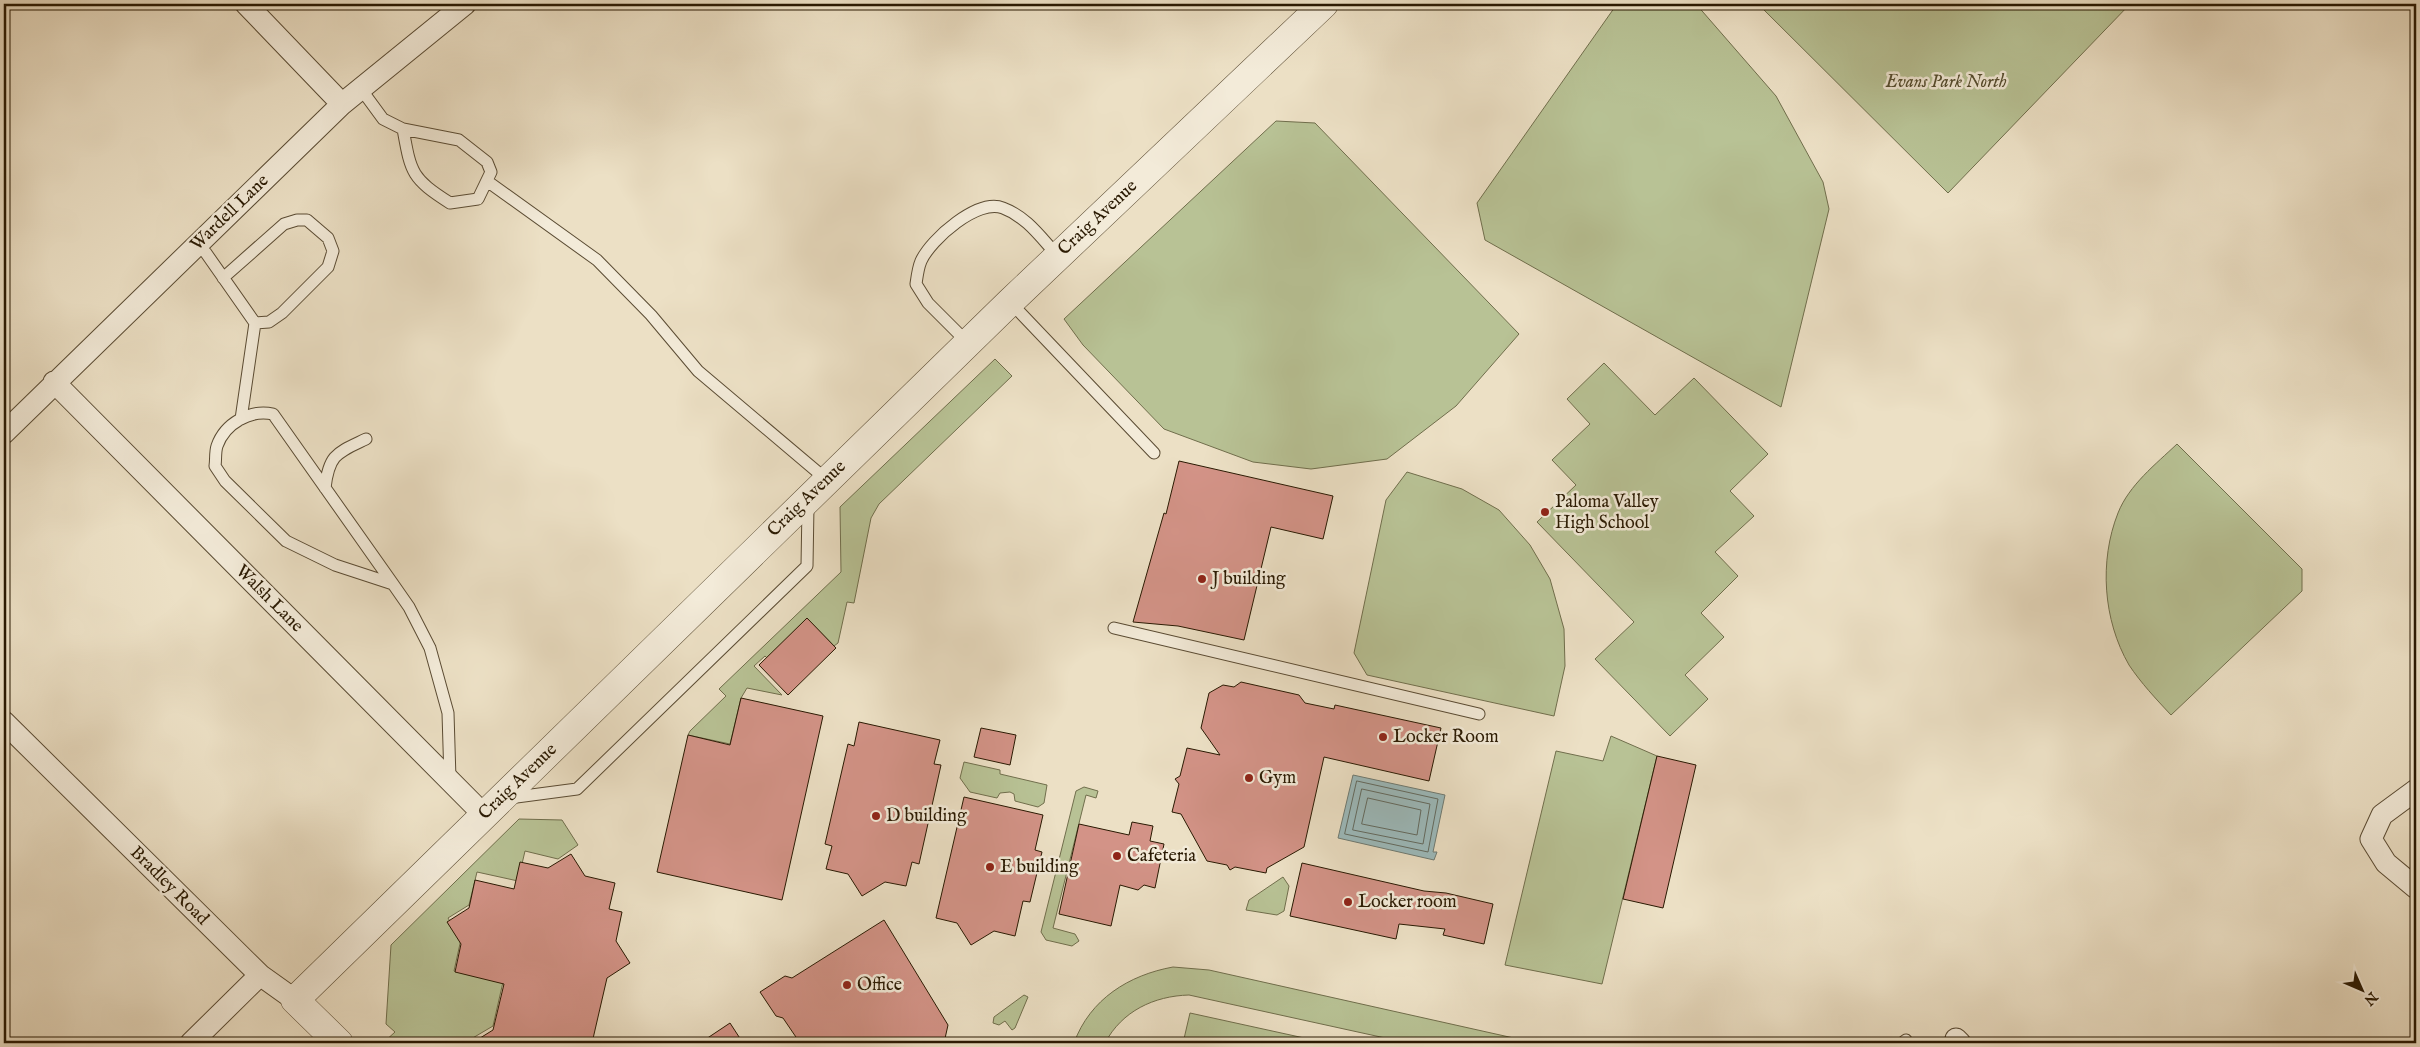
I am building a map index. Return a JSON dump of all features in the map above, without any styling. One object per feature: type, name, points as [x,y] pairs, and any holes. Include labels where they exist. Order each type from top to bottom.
[{"type":"street","points":[[246,4],[342,104]]},
{"type":"street","name":"Wardell Lane","points":[[4,433],[54,382],[342,104],[465,4]]},
{"type":"street","name":"Craig Avenue","points":[[295,1000],[1010,302],[1324,4]]},
{"type":"street","name":"Walsh Lane","points":[[54,382],[450,781],[492,807]]},
{"type":"street","name":"Bradley Road","points":[[4,722],[260,975],[295,1000],[339,1043]]},
{"type":"street","points":[[2416,790],[2382,814],[2371,839],[2386,863],[2416,888]]},
{"type":"street","points":[[191,1043],[260,975]]},
{"type":"lane","points":[[361,89],[383,119],[403,128],[459,140],[487,162],[491,172],[478,199],[450,204],[422,185],[409,163],[403,128]]},
{"type":"lane","points":[[487,181],[597,260],[651,315],[698,371],[827,480]]},
{"type":"lane","points":[[968,343],[928,303],[916,284],[920,261],[947,230],[974,210],[1002,207],[1026,221],[1058,256]]},
{"type":"lane","points":[[224,278],[284,224],[297,220],[307,220],[328,238],[333,251],[328,267],[282,314],[269,322],[255,323]]},
{"type":"lane","points":[[197,244],[206,253],[255,323],[242,419]]},
{"type":"lane","points":[[1010,302],[1154,453]]},
{"type":"lane","points":[[393,584],[335,565],[286,541],[225,481],[215,466],[217,446],[226,429],[260,411],[273,414],[393,584],[408,607],[430,648],[448,713],[450,781]]},
{"type":"lane","points":[[325,488],[327,468],[339,453],[366,439]]},
{"type":"lane","points":[[492,807],[576,789],[800,573],[806,566],[808,499]]},
{"type":"lane","points":[[1114,628],[1479,714]]},
{"type":"green space","points":[[1617,4],[1696,4],[1776,96],[1823,182],[1829,209],[1781,407],[1485,240],[1477,203]]},
{"type":"green space","name":"Evans Park North","points":[[1758,4],[2130,4],[1948,193]]},
{"type":"green space","points":[[1276,121],[1315,123],[1519,334],[1456,406],[1387,459],[1311,469],[1253,462],[1164,429],[1083,345],[1064,319]]},
{"type":"green space","points":[[995,359],[1012,376],[879,504],[871,518],[854,603],[847,602],[838,643],[834,646],[807,618],[767,658],[765,656],[754,666],[782,695],[747,688],[741,698],[730,744],[688,735],[726,696],[719,689],[841,572],[840,507]]},
{"type":"green space","points":[[1604,363],[1655,415],[1694,378],[1768,454],[1730,491],[1754,516],[1715,552],[1738,576],[1701,613],[1724,637],[1685,675],[1708,699],[1670,736],[1595,659],[1634,622],[1537,522],[1576,485],[1552,460],[1590,424],[1567,399]]},
{"type":"green space","points":[[2177,444],[2302,569],[2302,591],[2171,715],[2129,665],[2120,648],[2109,610],[2106,570],[2112,531],[2123,503],[2136,484]]},
{"type":"green space","points":[[1407,472],[1462,489],[1499,510],[1530,545],[1550,579],[1564,629],[1565,666],[1554,716],[1367,675],[1354,653],[1386,500]]},
{"type":"green space","points":[[1611,736],[1657,756],[1602,984],[1505,965],[1556,751],[1603,761]]},
{"type":"green space","points":[[964,762],[1000,770],[1000,774],[1047,785],[1044,803],[1038,807],[1015,801],[1014,794],[1010,792],[1000,793],[997,798],[970,792],[960,778]]},
{"type":"green space","points":[[1084,787],[1098,791],[1096,798],[1086,795],[1053,928],[1075,934],[1079,941],[1072,946],[1046,940],[1041,932],[1076,791]]},
{"type":"green space","points":[[519,819],[562,820],[578,845],[558,859],[525,851],[518,881],[477,872],[469,905],[448,918],[461,939],[454,971],[503,982],[493,1026],[471,1039],[473,1043],[384,1042],[395,1032],[386,1024],[391,945]]},
{"type":"green space","points":[[1283,877],[1289,886],[1284,911],[1277,915],[1246,910],[1249,900]]},
{"type":"green space","points":[[1173,967],[1209,970],[1536,1043],[1408,1043],[1189,995],[1164,998],[1140,1007],[1120,1022],[1105,1043],[1074,1043],[1081,1027],[1090,1014],[1113,992],[1141,976]]},
{"type":"green space","points":[[1024,995],[1028,997],[1015,1028],[1012,1030],[1005,1021],[999,1025],[993,1023],[994,1017]]},
{"type":"green space","points":[[1190,1013],[1327,1043],[1183,1043]]},
{"type":"water","points":[[1353,775],[1445,795],[1433,852],[1437,852],[1434,860],[1338,838]]},
{"type":"building","points":[[1179,461],[1333,496],[1323,539],[1271,527],[1244,640],[1178,626],[1133,622],[1164,513],[1166,514]]},
{"type":"building","points":[[807,618],[836,648],[788,695],[759,665]]},
{"type":"building","name":"Gym","points":[[1241,682],[1299,695],[1305,703],[1334,709],[1335,705],[1441,728],[1429,781],[1324,757],[1304,847],[1267,868],[1266,873],[1235,867],[1230,870],[1227,865],[1207,861],[1181,814],[1172,812],[1179,784],[1175,779],[1180,776],[1187,748],[1220,755],[1201,728],[1209,693],[1223,685],[1234,687]]},
{"type":"building","points":[[741,698],[823,716],[782,900],[657,872],[688,735],[730,745]]},
{"type":"building","name":"D building","points":[[859,722],[940,740],[934,764],[941,765],[919,864],[912,862],[906,886],[885,882],[862,896],[848,874],[826,869],[832,846],[825,844],[848,744],[854,746]]},
{"type":"building","points":[[981,728],[1016,735],[1010,765],[974,757]]},
{"type":"building","points":[[1657,756],[1696,765],[1663,908],[1623,899]]},
{"type":"building","name":"E building","points":[[964,797],[1043,815],[1035,850],[1042,852],[1030,902],[1023,901],[1015,936],[994,931],[971,945],[957,923],[936,918]]},
{"type":"building","name":"Cafeteria","points":[[1132,822],[1153,826],[1150,841],[1164,844],[1155,888],[1144,885],[1138,890],[1120,885],[1111,926],[1059,914],[1079,824],[1129,835]]},
{"type":"building","points":[[571,854],[585,876],[615,883],[609,909],[622,912],[616,941],[630,963],[607,978],[592,1043],[472,1043],[493,1030],[504,984],[455,972],[461,944],[447,922],[469,908],[475,880],[514,889],[520,862],[548,868]]},
{"type":"building","name":"Locker room","points":[[1302,863],[1424,891],[1446,893],[1493,904],[1484,944],[1443,935],[1445,929],[1399,924],[1396,939],[1290,916]]},
{"type":"building","name":"Office","points":[[884,920],[948,1025],[944,1043],[800,1043],[783,1018],[776,1016],[760,992],[785,976],[792,978]]},
{"type":"building","points":[[730,1023],[743,1043],[700,1043]]},
{"type":"place","name":"Paloma Valley High School","points":[[1545,512]]},
{"type":"place","name":"J building","points":[[1202,579]]},
{"type":"place","name":"Locker Room","points":[[1383,737]]},
{"type":"place","name":"Gym","points":[[1249,778]]},
{"type":"place","name":"D building","points":[[876,816]]},
{"type":"place","name":"Cafeteria","points":[[1117,856]]},
{"type":"place","name":"E building","points":[[990,867]]},
{"type":"place","name":"Locker room","points":[[1348,902]]},
{"type":"place","name":"Office","points":[[847,985]]}]
